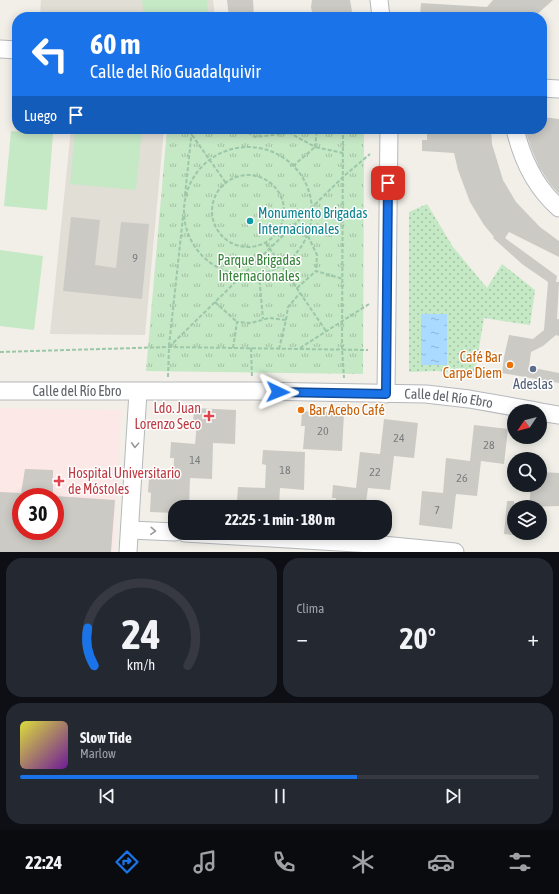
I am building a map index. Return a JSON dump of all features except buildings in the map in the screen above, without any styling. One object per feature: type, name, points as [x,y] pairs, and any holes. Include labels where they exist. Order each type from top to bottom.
[{"type":"street","points":[[380,0],[381,12]]},
{"type":"street","points":[[0,49],[12,50]]},
{"type":"street","points":[[547,88],[559,89]]},
{"type":"street","points":[[386,394],[389,134]]},
{"type":"street","points":[[516,134],[520,149],[528,169],[559,208]]},
{"type":"street","name":"Calle del Río Ebro","points":[[0,391],[252,391],[345,394],[426,394],[507,406]]},
{"type":"street","points":[[128,552],[138,392]]},
{"type":"street","name":"Calle del Río Ebro","points":[[547,413],[559,415]]},
{"type":"street","points":[[130,530],[168,532]]},
{"type":"street","points":[[272,540],[372,548],[455,552]]},
{"type":"path","points":[[191,134],[226,183]]},
{"type":"path","points":[[167,392],[169,348],[191,134]]},
{"type":"path","points":[[250,134],[255,137],[281,134]]},
{"type":"path","points":[[292,134],[315,147],[343,153]]},
{"type":"path","points":[[293,166],[315,147],[316,134]]},
{"type":"path","points":[[343,134],[342,349],[345,394]]},
{"type":"path","points":[[242,147],[264,148],[284,158],[293,166],[300,174],[310,194],[312,216],[308,236],[294,257],[276,270],[255,276],[231,274],[206,261],[191,243],[184,222],[184,202],[189,183],[202,165],[209,160],[220,152],[242,147]]},
{"type":"path","points":[[169,348],[344,176],[370,154]]},
{"type":"path","points":[[244,175],[257,176],[268,181],[277,190],[283,202],[284,214],[281,226],[274,237],[252,248],[239,247],[224,239],[216,229],[212,217],[212,205],[215,196],[222,185],[226,183],[232,178],[244,175]]},
{"type":"path","points":[[297,288],[316,271],[317,255],[308,236]]},
{"type":"path","points":[[266,242],[326,331]]},
{"type":"path","points":[[316,271],[343,279]]},
{"type":"path","points":[[259,275],[263,320]]},
{"type":"path","points":[[279,348],[288,307],[300,293]]},
{"type":"path","points":[[215,302],[237,322],[251,323],[269,318],[286,320]]},
{"type":"path","points":[[299,349],[369,304]]},
{"type":"path","points":[[233,348],[237,322]]},
{"type":"path","points":[[0,352],[169,348],[368,350]]},
{"type":"path","points":[[251,348],[252,391]]},
{"type":"shaded area","points":[[41,0],[213,0],[214,12],[40,12]]},
{"type":"shaded area","points":[[70,134],[164,134],[145,335],[50,334]]},
{"type":"shaded area","name":"Hospital Universitario de Móstoles","points":[[0,408],[121,410],[114,552],[0,552]]},
{"type":"green space","points":[[142,0],[207,0],[208,12],[143,12]]},
{"type":"green space","points":[[11,131],[12,134],[53,134],[47,210],[4,206]]},
{"type":"green space","points":[[75,134],[142,134],[136,190],[70,184]]},
{"type":"green space","name":"Parque Brigadas Internacionales","points":[[167,134],[364,134],[363,374],[146,371]]},
{"type":"green space","points":[[427,204],[453,247],[487,288],[502,264],[535,290],[530,325],[484,318],[474,377],[437,371],[409,372],[409,212]]},
{"type":"green space","points":[[0,250],[43,256],[34,330],[0,326]]},
{"type":"water","points":[[421,314],[447,314],[447,365],[421,365]]},
{"type":"place","name":"Monumento Brigadas Internacionales","points":[[250,221]]},
{"type":"place","name":"Café Bar Carpe Diem","points":[[510,365]]},
{"type":"place","name":"Adeslas","points":[[533,369]]},
{"type":"place","name":"Bar Acebo Café","points":[[301,410]]},
{"type":"place","name":"Ldo. Juan Lorenzo Seco","points":[[209,416]]},
{"type":"place","name":"Hospital Universitario de Móstoles","points":[[59,481]]},
{"type":"route","points":[[278,392],[386,394],[385,356],[388,183]]}]
